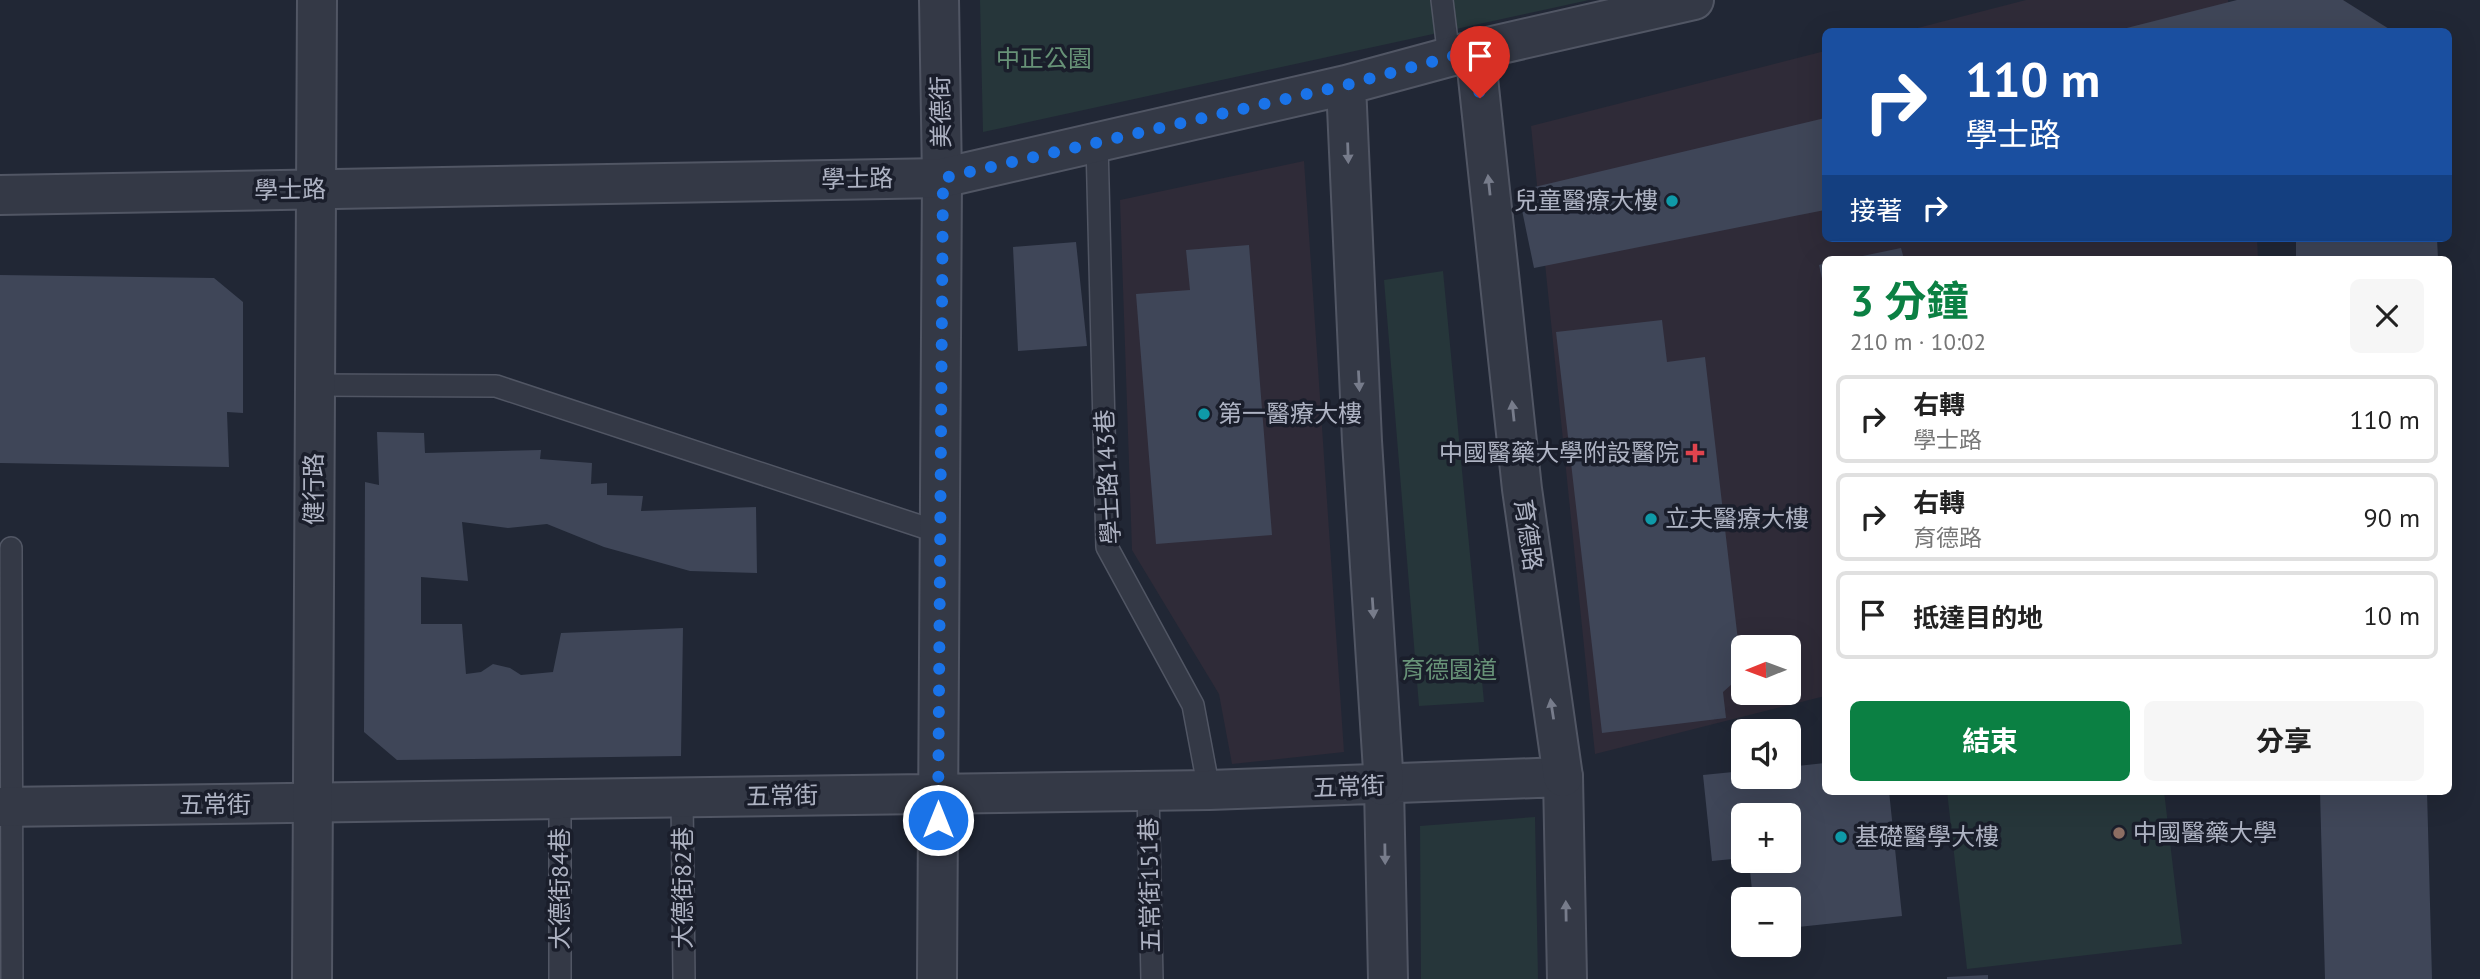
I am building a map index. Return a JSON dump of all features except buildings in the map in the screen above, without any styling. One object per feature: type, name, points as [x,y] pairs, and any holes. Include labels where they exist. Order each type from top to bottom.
[{"type":"street","name":"健行路","points":[[312,979],[317,0]]},
{"type":"street","name":"美德街","points":[[937,979],[938,532],[943,178],[939,0]]},
{"type":"street","name":"學士路","points":[[0,195],[943,178],[1346,85],[1462,54],[1694,0]]},
{"type":"street","name":"育德路","points":[[1462,54],[1563,777],[1567,979]]},
{"type":"street","points":[[1346,85],[1362,441],[1384,786],[1388,979]]},
{"type":"street","name":"五常街","points":[[6,807],[313,805],[1209,790],[1384,786],[1563,777]]},
{"type":"lane","points":[[1442,0],[1462,54]]},
{"type":"lane","name":"學士路143巷","points":[[1097,143],[1107,547],[1194,705],[1209,790]]},
{"type":"lane","points":[[314,385],[496,386],[938,532]]},
{"type":"lane","points":[[11,548],[6,807],[12,979]]},
{"type":"lane","name":"五常街151巷","points":[[1149,791],[1152,979]]},
{"type":"lane","name":"大德街82巷","points":[[682,797],[684,979]]},
{"type":"lane","name":"大德街84巷","points":[[560,800],[560,979]]},
{"type":"shaded area","points":[[2026,0],[2228,0],[2232,28],[1918,28]]},
{"type":"shaded area","name":"中國醫藥大學附設醫院","points":[[1822,52],[1822,242],[2257,242],[2258,256],[1822,256],[1822,697],[1801,702],[1801,635],[1731,635],[1731,705],[1789,705],[1595,754],[1531,126]]},
{"type":"shaded area","points":[[1304,161],[1344,752],[1232,764],[1219,694],[1132,550],[1120,200]]},
{"type":"green space","name":"中正公園","points":[[980,0],[1589,0],[983,132]]},
{"type":"green space","name":"育德園道","points":[[1443,271],[1484,702],[1419,706],[1384,280]]},
{"type":"green space","points":[[1947,795],[2164,795],[2182,944],[1967,969]]},
{"type":"green space","points":[[1535,817],[1538,979],[1421,979],[1420,826]]},
{"type":"place","name":"兒童醫療大樓","points":[[1672,201]]},
{"type":"place","name":"第一醫療大樓","points":[[1204,414]]},
{"type":"place","name":"中國醫藥大學附設醫院","points":[[1695,453]]},
{"type":"place","name":"立夫醫療大樓","points":[[1651,519]]},
{"type":"place","name":"中國醫藥大學","points":[[2119,833]]},
{"type":"place","name":"基礎醫學大樓","points":[[1841,837]]},
{"type":"route","points":[[938,820],[938,532],[943,178],[1346,85],[1475,50],[1480,98]]}]
